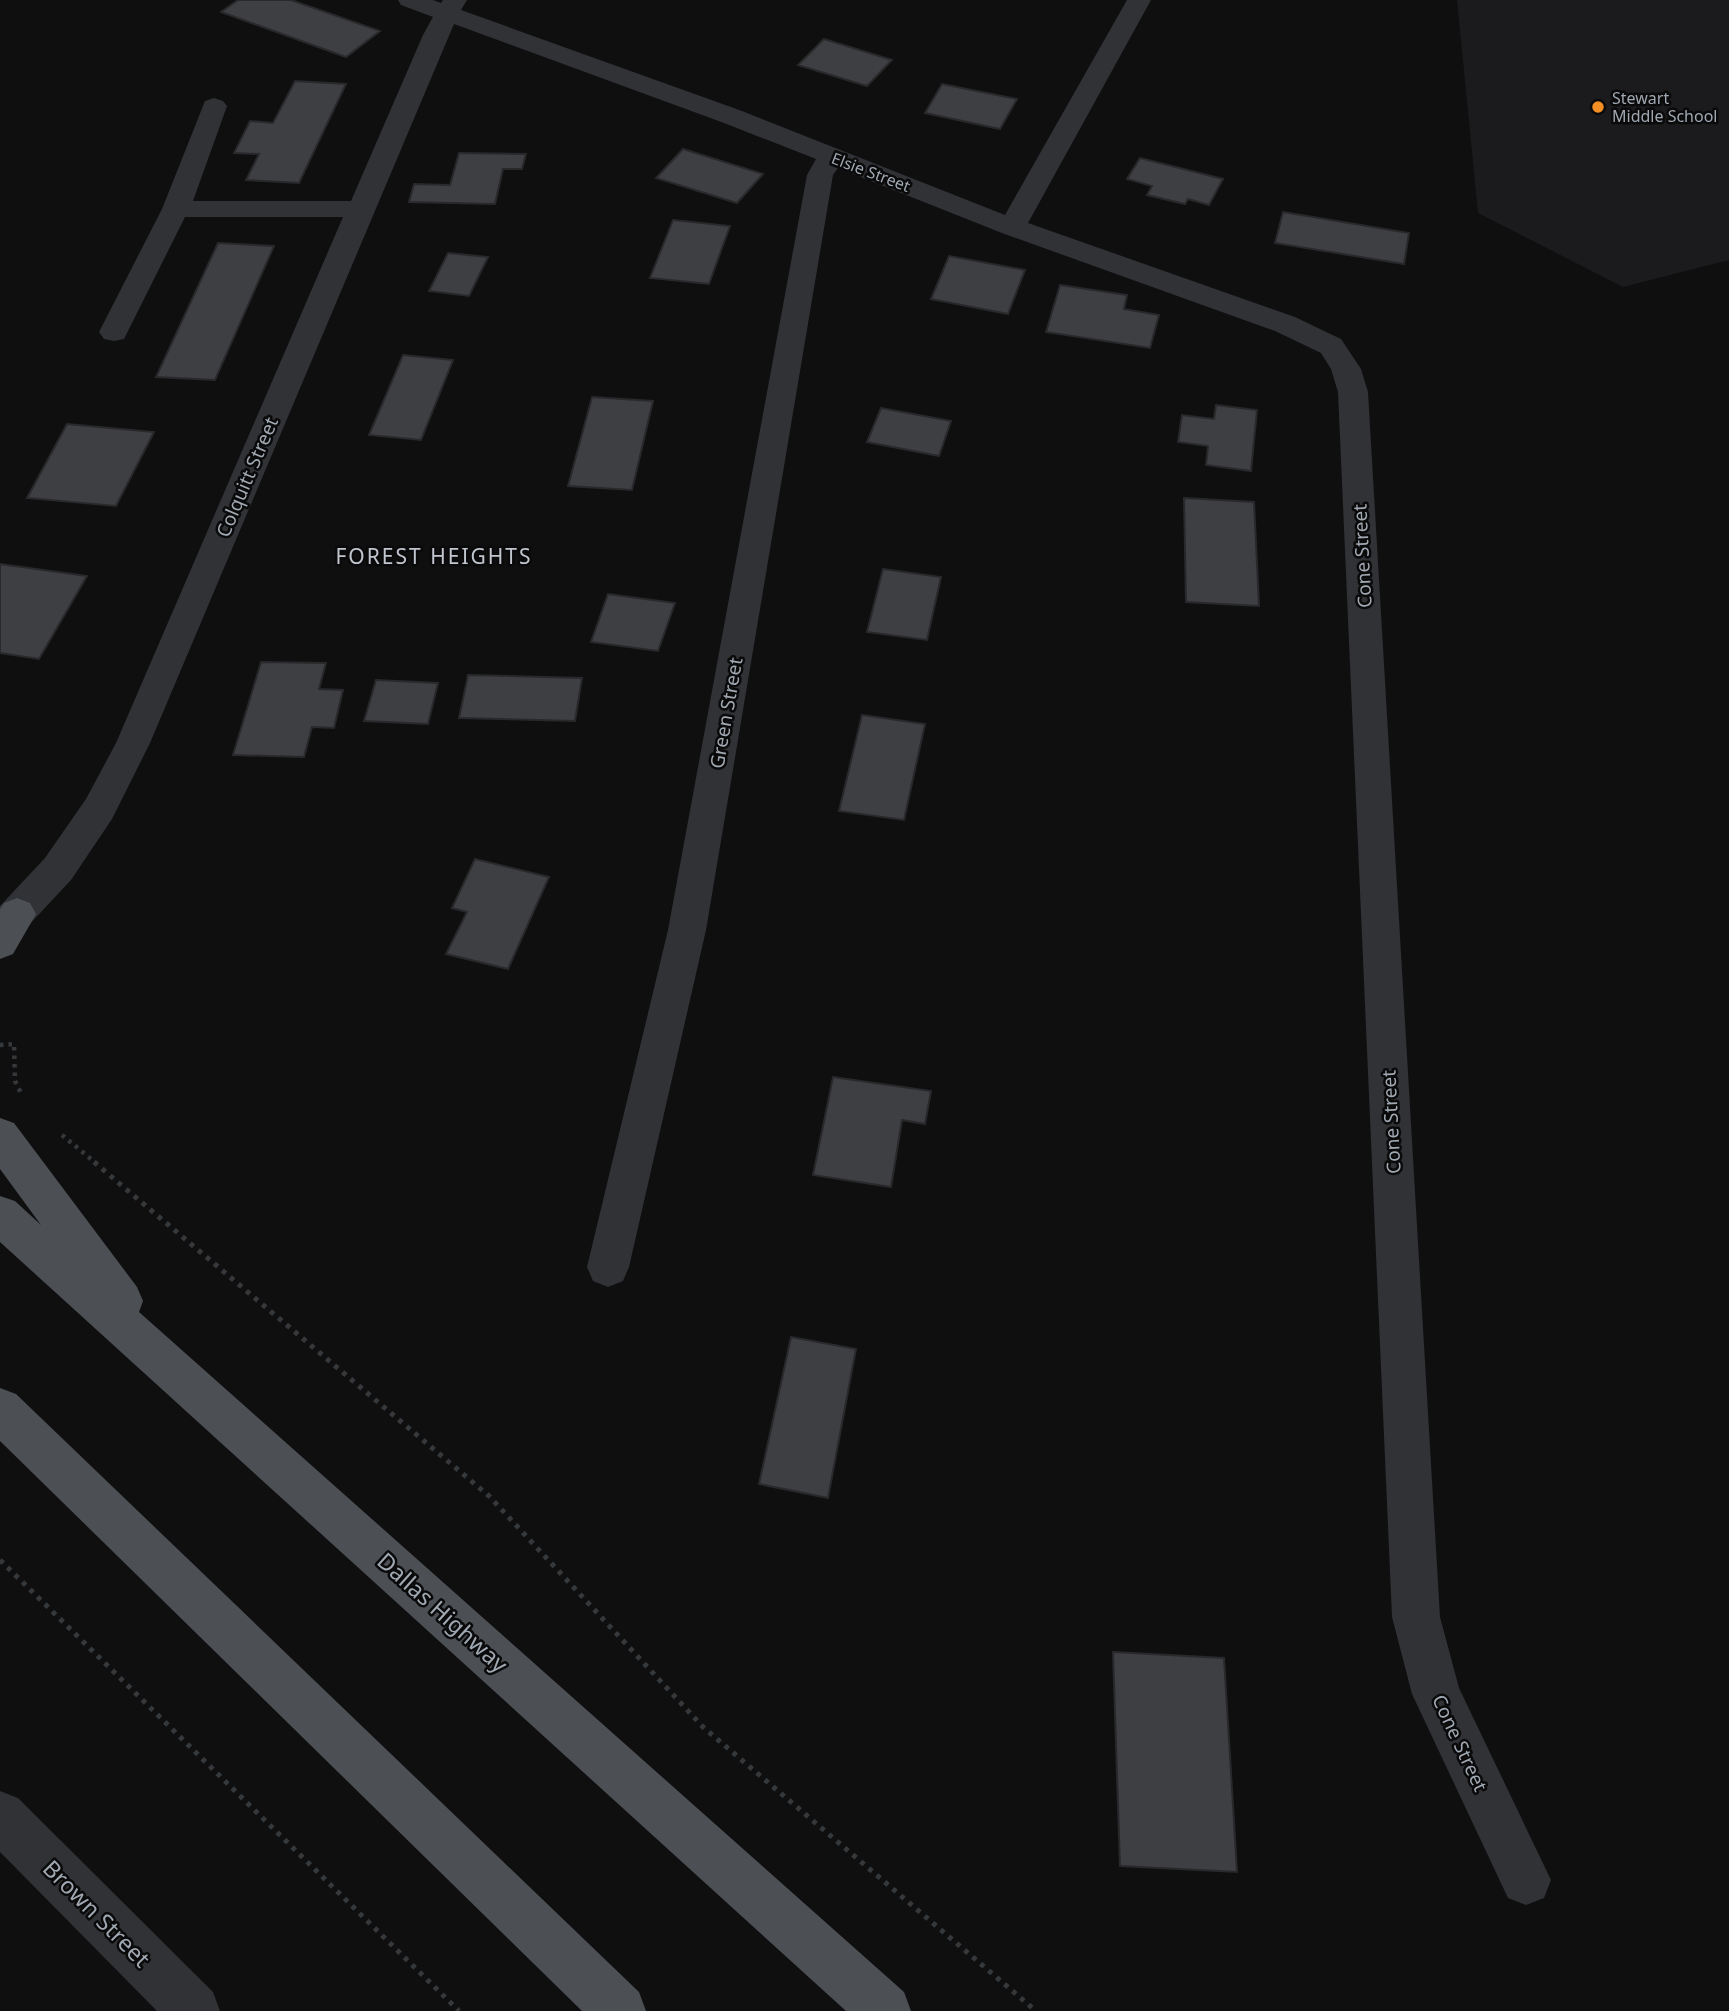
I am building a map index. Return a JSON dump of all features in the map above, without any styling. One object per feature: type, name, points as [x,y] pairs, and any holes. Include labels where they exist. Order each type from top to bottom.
[{"type":"main road","points":[[0,1136],[169,1364]]},
{"type":"main road","name":"Dallas Highway","points":[[0,1215],[169,1364],[884,2011]]},
{"type":"main road","points":[[0,1410],[620,2011]]},
{"type":"street","name":"Elsie Street","points":[[410,0],[450,7],[1012,227],[1285,324],[1331,346]]},
{"type":"street","points":[[1012,227],[1139,0]]},
{"type":"street","name":"Colquitt Street","points":[[4,927],[58,869],[99,809],[133,743],[450,7]]},
{"type":"street","points":[[114,332],[176,209],[214,106]]},
{"type":"street","name":"Green Street","points":[[608,1267],[687,930],[820,175],[831,157]]},
{"type":"street","points":[[176,209],[361,209]]},
{"type":"street","name":"Cone Street","points":[[1331,346],[1346,369],[1353,392],[1416,1618],[1436,1694],[1526,1880]]},
{"type":"street","name":"Brown Street","points":[[0,1816],[194,2011]]},
{"type":"path","points":[[0,1045],[14,1044],[15,1081],[27,1105]]},
{"type":"path","points":[[59,1132],[489,1496],[703,1727],[1036,2011]]},
{"type":"path","points":[[0,1560],[459,2011]]},
{"type":"shaded area","name":"Stewart Middle School","points":[[1457,0],[1729,0],[1729,260],[1623,287],[1478,213]]},
{"type":"building","points":[[238,0],[291,0],[380,31],[346,57],[221,12]]},
{"type":"building","points":[[824,39],[892,60],[867,86],[798,65]]},
{"type":"building","points":[[295,81],[346,84],[299,183],[246,180],[259,154],[234,153],[250,121],[273,123]]},
{"type":"building","points":[[942,84],[1017,99],[1000,129],[925,113]]},
{"type":"building","points":[[683,149],[763,174],[737,203],[656,178]]},
{"type":"building","points":[[459,153],[526,154],[522,169],[503,169],[495,204],[409,202],[414,184],[450,185]]},
{"type":"building","points":[[1140,158],[1223,179],[1209,205],[1188,199],[1185,204],[1147,195],[1152,186],[1127,179]]},
{"type":"building","points":[[1283,212],[1409,233],[1404,264],[1275,243]]},
{"type":"building","points":[[673,220],[730,226],[709,284],[650,278]]},
{"type":"building","points":[[218,243],[274,246],[215,380],[156,377]]},
{"type":"building","points":[[448,253],[488,257],[469,296],[429,291]]},
{"type":"building","points":[[949,256],[1025,270],[1008,314],[931,299]]},
{"type":"building","points":[[1060,285],[1127,295],[1124,309],[1159,315],[1150,348],[1046,332]]},
{"type":"building","points":[[403,355],[453,360],[421,440],[369,435]]},
{"type":"building","points":[[592,397],[653,401],[632,490],[568,486]]},
{"type":"building","points":[[1216,405],[1257,410],[1251,471],[1206,465],[1208,446],[1178,442],[1182,415],[1214,419]]},
{"type":"building","points":[[881,408],[951,421],[939,456],[867,442]]},
{"type":"building","points":[[67,424],[154,432],[116,506],[27,498]]},
{"type":"building","points":[[1184,498],[1254,502],[1259,606],[1186,602]]},
{"type":"building","points":[[0,564],[87,576],[39,659],[0,653]]},
{"type":"building","points":[[883,569],[941,577],[927,640],[867,632]]},
{"type":"building","points":[[608,594],[675,603],[658,651],[591,642]]},
{"type":"building","points":[[261,662],[326,663],[319,689],[343,690],[334,728],[312,727],[304,757],[233,755]]},
{"type":"building","points":[[468,675],[582,678],[575,721],[459,718]]},
{"type":"building","points":[[376,680],[438,683],[428,724],[364,721]]},
{"type":"building","points":[[862,715],[925,724],[904,820],[839,811]]},
{"type":"building","points":[[475,859],[549,877],[508,969],[446,954],[467,912],[452,908]]},
{"type":"building","points":[[833,1077],[931,1091],[925,1124],[902,1120],[891,1187],[813,1175]]},
{"type":"building","points":[[791,1337],[856,1349],[828,1498],[759,1484]]},
{"type":"building","points":[[1113,1652],[1224,1658],[1237,1872],[1120,1866]]},
{"type":"place","name":"Stewart Middle School","points":[[1598,107]]},
{"type":"district","name":"FOREST HEIGHTS","points":[[434,556]]}]
